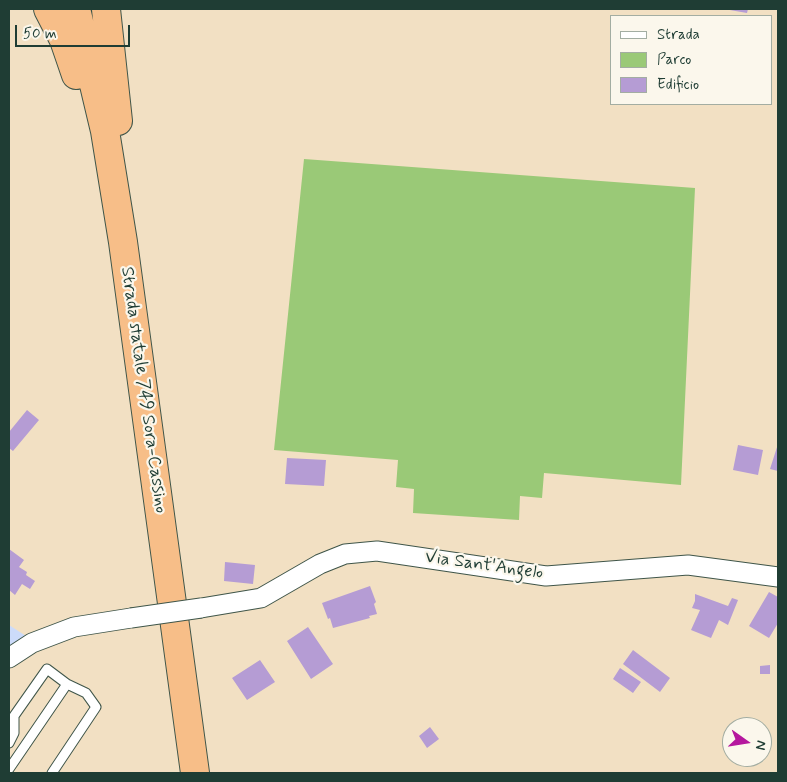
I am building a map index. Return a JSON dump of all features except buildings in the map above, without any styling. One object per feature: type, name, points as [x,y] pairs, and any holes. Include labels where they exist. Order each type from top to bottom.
[{"type":"highway","points":[[48,9],[64,40],[81,88],[122,242]]},
{"type":"highway","name":"Strada statale 749 Sora-Cassino","points":[[76,9],[105,131],[195,773]]},
{"type":"highway","points":[[106,9],[117,118],[122,242]]},
{"type":"street","name":"Via Sant'Angelo","points":[[9,658],[32,643],[74,627],[261,598],[320,564],[345,554],[377,551],[546,576],[688,565],[778,577]]},
{"type":"lane","points":[[9,743],[14,733],[14,716],[47,669],[67,684],[86,692],[96,707],[52,773]]},
{"type":"lane","points":[[9,768],[67,684]]},
{"type":"shaded area","points":[[9,625],[26,636],[9,650]]},
{"type":"green space","points":[[304,159],[695,188],[681,485],[544,473],[542,498],[520,496],[519,520],[413,513],[414,489],[396,487],[398,460],[274,450]]}]
